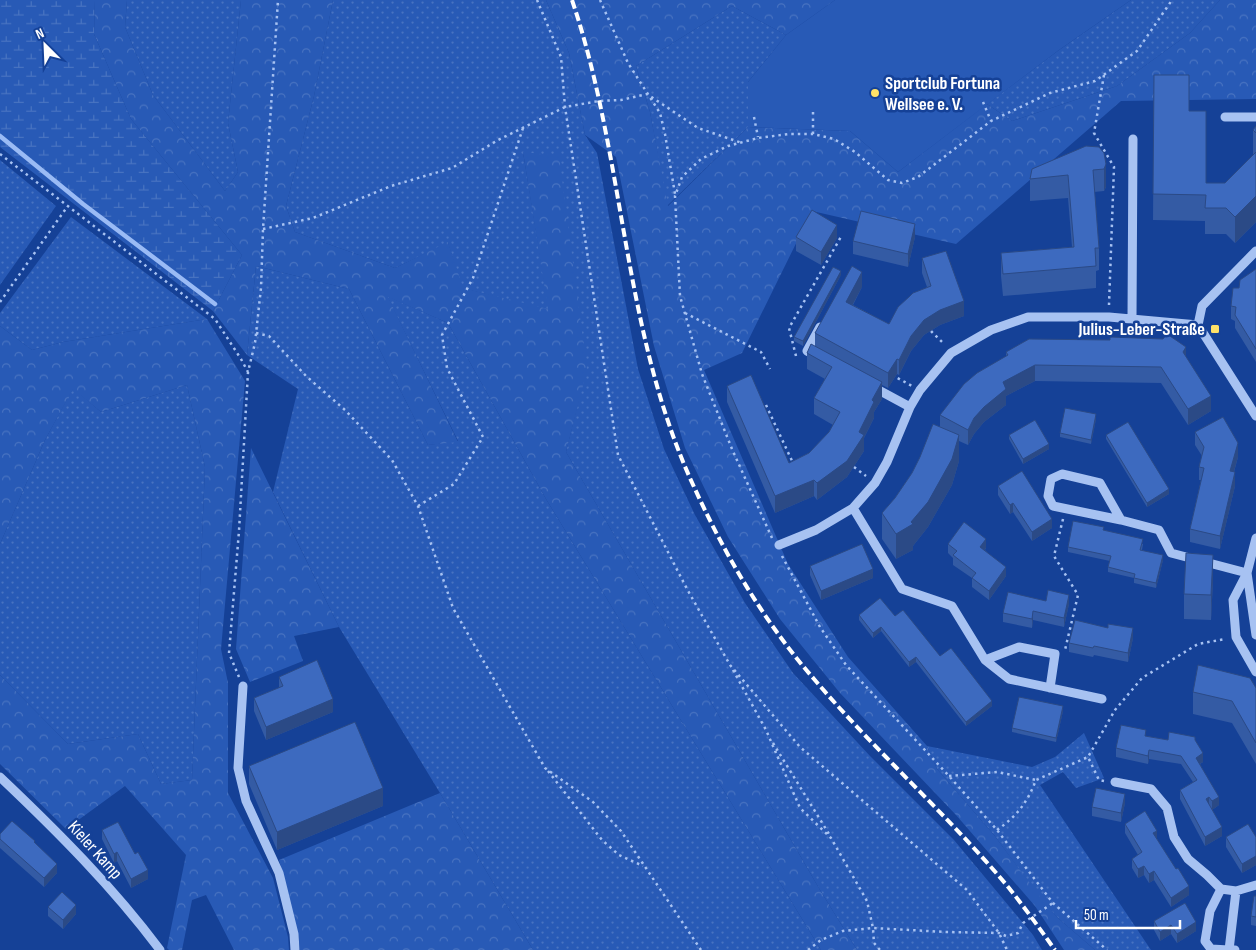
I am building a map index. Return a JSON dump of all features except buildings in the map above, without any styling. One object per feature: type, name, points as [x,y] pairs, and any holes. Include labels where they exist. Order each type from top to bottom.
[{"type":"street","points":[[1224,117],[1256,117]]},
{"type":"street","points":[[1132,318],[1133,139]]},
{"type":"street","points":[[1256,251],[1202,306],[1198,325],[1256,416]]},
{"type":"street","points":[[777,545],[816,530],[852,508],[875,483],[896,443],[910,407],[920,390],[952,353],[991,330],[1028,317],[1132,318],[1198,325]]},
{"type":"street","points":[[824,319],[807,351],[824,360]]},
{"type":"street","points":[[867,384],[910,407]]},
{"type":"street","points":[[1121,520],[1100,482],[1062,474],[1051,479],[1048,496],[1054,506],[1159,530],[1171,553],[1247,573]]},
{"type":"street","points":[[852,508],[902,589],[952,606],[985,660],[1009,679],[1102,699]]},
{"type":"street","points":[[1256,538],[1247,573],[1233,600],[1236,637],[1256,672]]},
{"type":"street","points":[[1247,573],[1256,636]]},
{"type":"street","points":[[985,660],[1020,647],[1056,654],[1050,688]]},
{"type":"street","points":[[243,686],[238,768],[246,801],[280,873],[294,934],[295,950]]},
{"type":"street","name":"Kieler Kamp","points":[[0,777],[61,836],[143,927],[160,950]]},
{"type":"street","points":[[1115,782],[1151,789],[1167,808],[1174,838],[1188,859],[1207,874],[1221,889],[1236,891],[1256,884]]},
{"type":"street","points":[[1221,889],[1210,910],[1205,941],[1211,949],[1235,950]]},
{"type":"street","points":[[1229,950],[1236,891]]},
{"type":"path","points":[[243,686],[228,653],[239,531],[248,372],[256,333],[261,288],[278,0]]},
{"type":"path","points":[[537,0],[561,57],[565,107],[618,455],[687,589],[768,735],[832,838],[867,901],[874,943],[880,950]]},
{"type":"path","points":[[600,0],[628,63],[660,113],[675,196],[680,296],[702,374],[732,449],[777,545]]},
{"type":"path","points":[[675,196],[682,176],[701,159],[728,146],[758,138],[789,134],[813,134],[834,139],[855,152],[888,180],[902,183],[918,178],[991,121],[1050,93],[1095,81],[1104,75],[1137,51],[1172,0]]},
{"type":"path","points":[[1104,75],[1094,133],[1114,167],[1109,317]]},
{"type":"path","points":[[263,229],[313,218],[390,186],[452,168],[498,140],[565,107],[599,101],[621,100],[647,94],[698,128],[742,143]]},
{"type":"path","points":[[983,102],[991,121]]},
{"type":"path","points":[[813,111],[813,134]]},
{"type":"path","points":[[754,117],[758,138]]},
{"type":"path","points":[[418,506],[454,484],[483,437],[447,368],[442,335],[473,278],[523,128]]},
{"type":"path","points":[[0,154],[214,319],[248,372]]},
{"type":"path","points":[[0,302],[67,206]]},
{"type":"path","points":[[796,356],[788,328],[842,235]]},
{"type":"path","points":[[685,313],[762,352],[770,369]]},
{"type":"path","points":[[931,331],[952,353]]},
{"type":"path","points":[[256,333],[269,336],[306,376],[345,410],[392,460],[418,506],[453,608],[545,768],[602,840],[619,855],[643,866]]},
{"type":"path","points":[[885,372],[920,390]]},
{"type":"path","points":[[766,405],[792,463],[798,464]]},
{"type":"path","points":[[854,467],[875,483]]},
{"type":"path","points":[[1065,651],[1078,595],[1054,556],[1066,508]]},
{"type":"path","points":[[781,554],[820,627],[846,665],[997,830],[1053,903],[1107,950]]},
{"type":"path","points":[[948,776],[998,772],[1036,780],[1088,757],[1115,710],[1142,678],[1198,644],[1236,637]]},
{"type":"path","points":[[730,665],[800,747],[967,890],[999,933],[1007,950]]},
{"type":"path","points":[[768,735],[800,808],[832,838]]},
{"type":"path","points":[[1088,757],[1099,780],[1115,782]]},
{"type":"path","points":[[545,768],[593,802],[621,831],[701,950]]},
{"type":"path","points":[[997,830],[1012,820],[1029,799],[1036,780]]},
{"type":"path","points":[[808,950],[821,940],[843,931],[873,928],[999,933],[1006,936],[1018,932],[1023,923],[1053,903]]},
{"type":"green space","points":[[0,0],[95,0],[94,34],[131,119],[242,255],[213,311],[0,147]]},
{"type":"green space","points":[[95,0],[127,0],[125,27],[153,95],[225,191],[238,172],[228,123],[241,0],[333,0],[314,96],[286,206],[295,232],[395,268],[448,242],[463,288],[548,309],[523,152],[559,156],[587,370],[566,452],[820,890],[857,950],[821,950],[546,499],[448,323],[388,297],[458,442],[428,445],[349,289],[256,266],[247,355],[213,311],[242,255],[131,119],[94,34]]},
{"type":"green space","points":[[127,0],[241,0],[228,123],[238,172],[225,191],[153,95],[125,27]]},
{"type":"green space","points":[[333,0],[546,0],[569,53],[585,135],[597,153],[638,369],[664,449],[695,515],[745,603],[793,673],[870,756],[954,840],[1033,935],[1042,950],[857,950],[820,890],[566,452],[586,370],[523,152],[549,310],[462,288],[448,243],[395,268],[295,232],[286,206],[314,96]]},
{"type":"green space","points":[[546,0],[835,0],[786,35],[732,6],[636,66],[650,112],[668,206],[748,127],[850,131],[898,172],[987,104],[1012,121],[1117,86],[1190,33],[1220,0],[1256,0],[1256,99],[1121,101],[956,244],[812,211],[742,353],[704,370],[788,564],[848,657],[927,746],[937,769],[994,835],[1044,902],[1058,918],[1095,950],[1064,950],[1035,906],[956,815],[840,693],[780,619],[728,537],[685,448],[654,346],[616,157],[585,135],[569,53]]},
{"type":"green space","name":"Sportclub Fortuna Wellsee e. V.","points":[[835,0],[1131,0],[1059,50],[898,172],[850,131],[748,127],[748,82],[786,35]]},
{"type":"green space","points":[[1131,0],[1220,0],[1190,33],[1117,86],[1012,121],[987,104],[1059,50]]},
{"type":"green space","points":[[732,6],[786,35],[748,82],[748,127],[667,206],[650,112],[636,66]]},
{"type":"green space","points":[[0,160],[56,206],[0,285]]},
{"type":"green space","points":[[71,217],[207,319],[63,342],[32,350],[0,326],[0,313]]},
{"type":"green space","points":[[256,266],[349,289],[428,445],[458,441],[387,296],[448,323],[546,499],[821,950],[533,950],[339,627],[273,492],[298,389],[247,355]]},
{"type":"green space","points":[[207,319],[245,381],[221,649],[228,683],[228,793],[273,878],[288,937],[289,950],[234,950],[206,895],[192,900],[182,950],[169,950],[167,948],[186,855],[125,786],[66,829],[0,764],[0,675],[68,744],[138,734],[161,784],[192,780],[205,467],[187,385],[101,412],[73,389],[45,440],[0,544],[0,326],[32,350],[63,342]]},
{"type":"green space","points":[[187,385],[205,467],[192,780],[161,784],[138,734],[68,744],[0,675],[0,544],[45,440],[73,388],[101,412]]},
{"type":"green space","points":[[251,448],[339,627],[294,636],[303,661],[250,682],[236,649]]},
{"type":"green space","points":[[1084,733],[1104,778],[1076,788],[1063,772],[1040,785],[1151,950],[1095,950],[1058,918],[1043,902],[994,835],[937,769],[927,746],[1032,767],[1055,757]]},
{"type":"green space","points":[[440,793],[533,950],[300,950],[298,934],[279,860]]},
{"type":"waterway","points":[[0,136],[83,204],[215,304]]},
{"type":"railway","points":[[572,0],[590,61],[604,122],[638,308],[653,370],[671,430],[695,489],[720,540],[763,612],[796,658],[862,732],[986,861],[1055,950]]},
{"type":"place","name":"Sportclub Fortuna Wellsee e. V.","points":[[875,93]]},
{"type":"place","name":"Julius-Leber-Straße","points":[[1215,329]]}]
